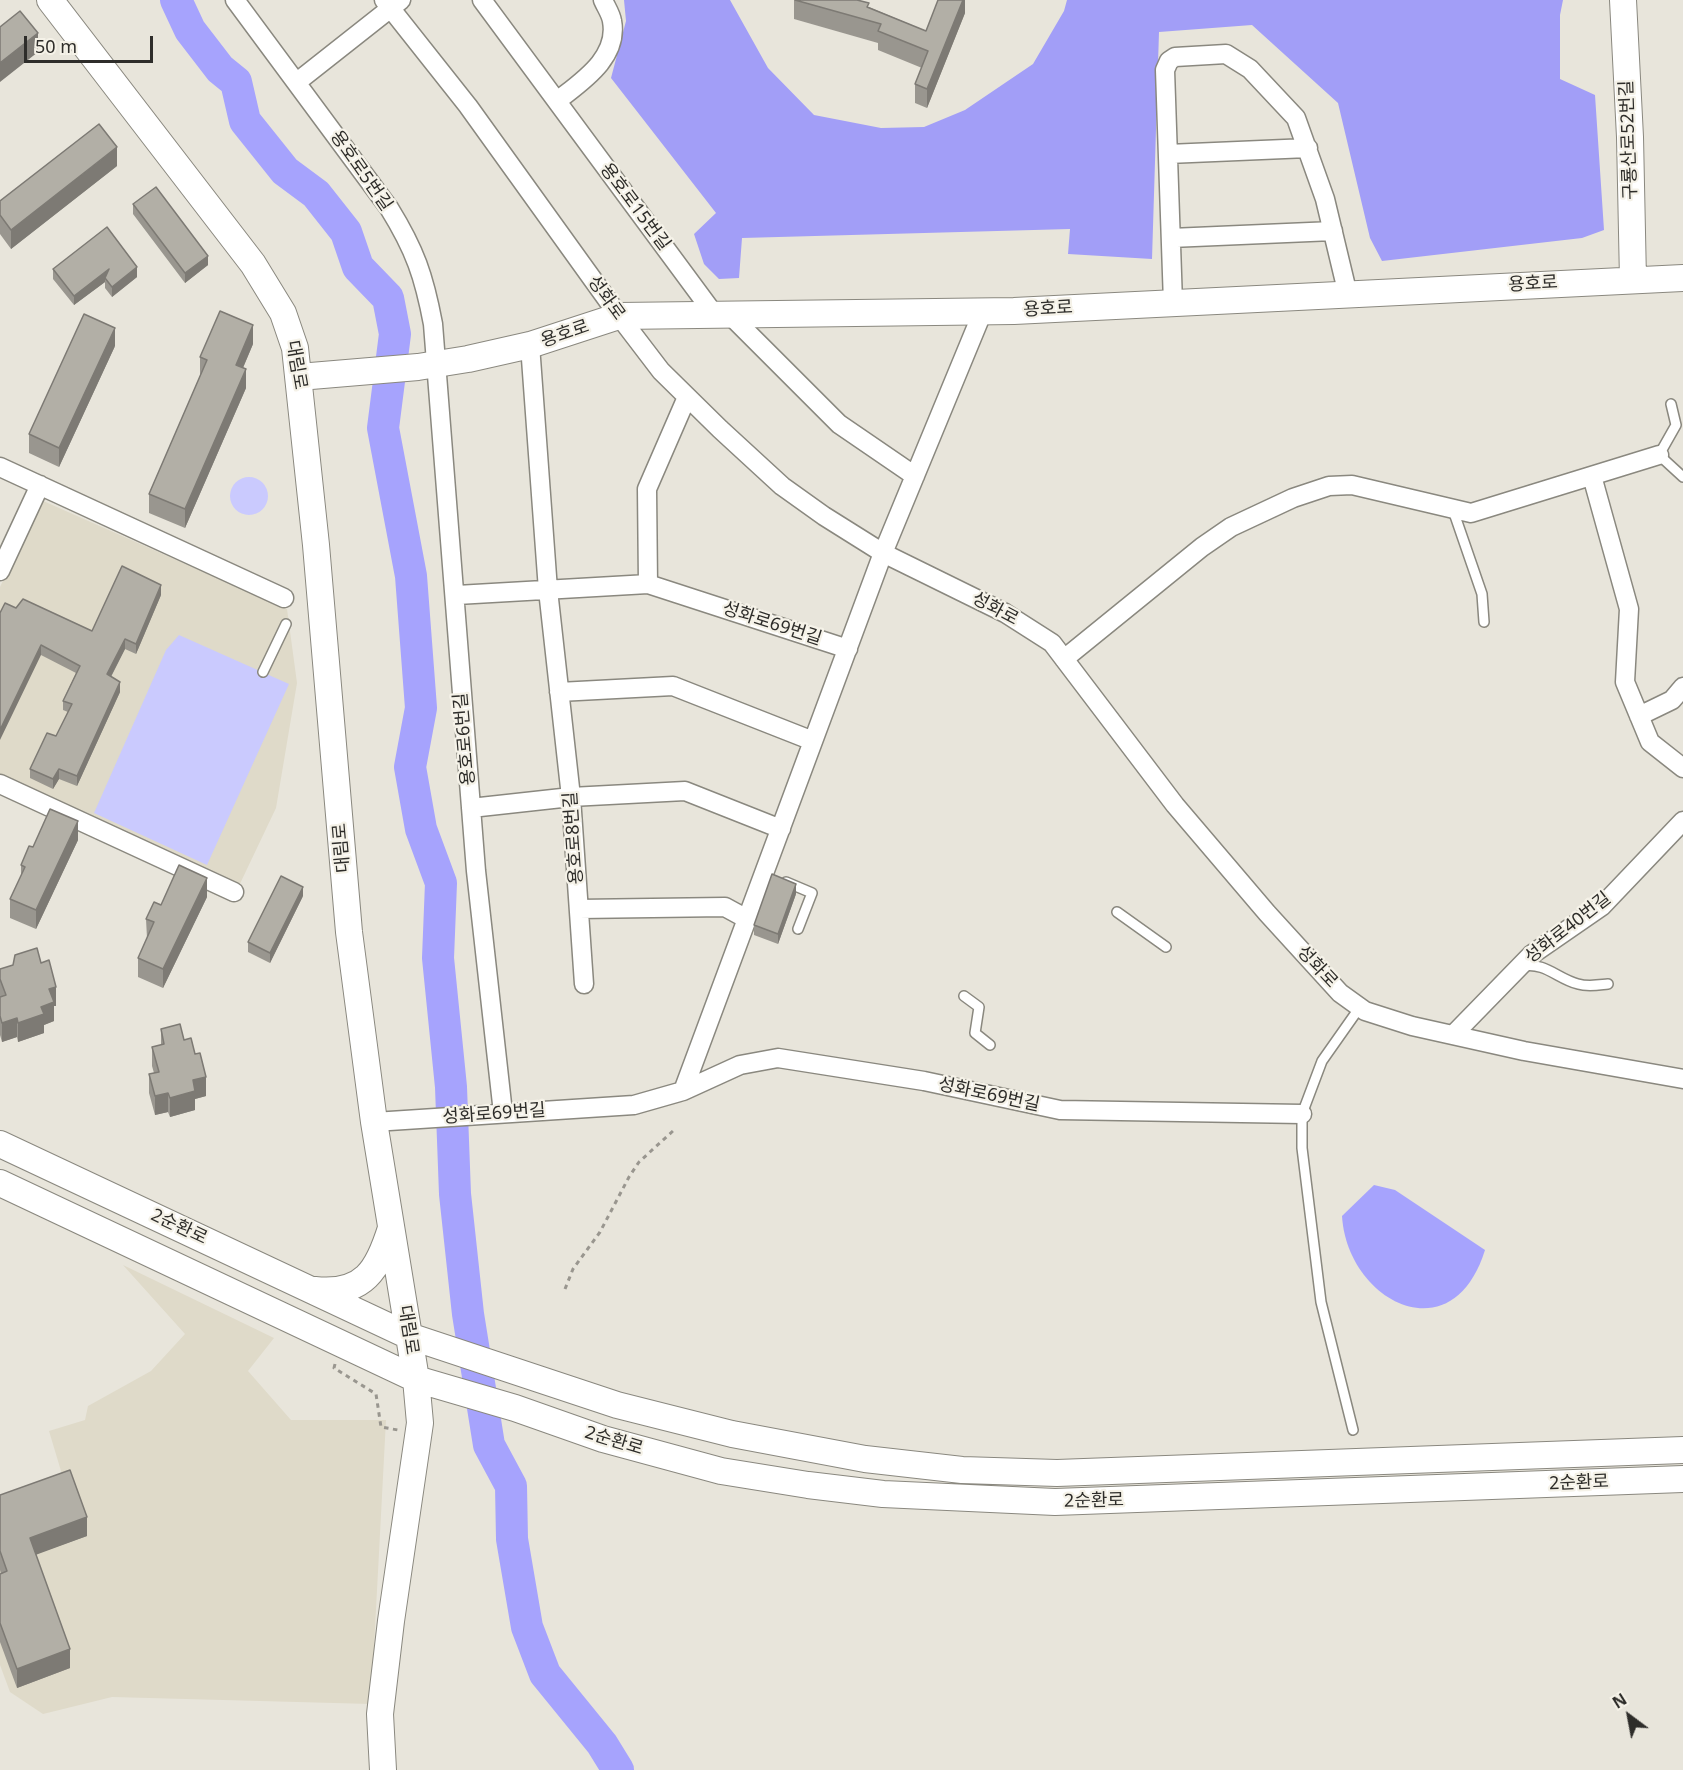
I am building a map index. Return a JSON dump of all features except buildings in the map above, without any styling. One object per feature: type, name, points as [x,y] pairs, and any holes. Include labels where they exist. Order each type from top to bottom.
[{"type":"street","name":"대림로","points":[[50,0],[253,264],[283,313],[296,348],[349,932],[374,1122],[416,1379],[419,1434],[391,1621],[380,1714],[383,1770]]},
{"type":"street","name":"용호로5번길","points":[[236,0],[361,169],[410,243],[425,279],[433,324],[427,366]]},
{"type":"street","name":"용호로15번길","points":[[482,0],[721,313],[839,424],[915,476]]},
{"type":"street","points":[[557,101],[601,64],[611,44],[612,22],[603,0]]},
{"type":"street","name":"구룡산로52번길","points":[[1623,0],[1630,137],[1633,280]]},
{"type":"street","points":[[297,82],[392,2]]},
{"type":"street","name":"성화로","points":[[392,2],[618,316],[661,371],[782,486],[883,554],[1005,613],[1052,643],[1175,805],[1267,913],[1340,993],[1359,1007],[1412,1026],[1683,1079]]},
{"type":"street","points":[[1173,303],[1166,70],[1169,61],[1175,57],[1226,54],[1250,69],[1296,118],[1325,199],[1348,295]]},
{"type":"street","points":[[1168,154],[1308,148]]},
{"type":"street","points":[[1171,238],[1333,231]]},
{"type":"street","name":"용호로","points":[[300,377],[427,366],[530,345],[618,316],[983,311],[1683,278]]},
{"type":"street","points":[[683,1090],[883,554],[983,311]]},
{"type":"street","name":"용호로8번길","points":[[530,345],[548,590],[572,797],[584,984]]},
{"type":"street","name":"용호로6번길","points":[[427,366],[503,1113]]},
{"type":"street","points":[[457,595],[648,584],[647,489],[687,397]]},
{"type":"street","points":[[1064,659],[1202,547],[1231,527],[1293,498],[1329,486],[1352,485],[1407,496],[1471,513],[1659,454]]},
{"type":"street","points":[[0,467],[284,598]]},
{"type":"street","points":[[1592,476],[1629,609],[1625,682],[1650,742],[1683,768]]},
{"type":"street","points":[[0,571],[40,485]]},
{"type":"street","name":"성화로69번길","points":[[648,584],[848,649]]},
{"type":"street","points":[[559,692],[673,686],[813,741]]},
{"type":"street","points":[[1639,716],[1672,700],[1683,687]]},
{"type":"street","points":[[0,784],[234,892]]},
{"type":"street","points":[[471,808],[572,797],[685,791],[781,829]]},
{"type":"street","name":"성화로40번길","points":[[1453,1035],[1531,955],[1602,906],[1683,821]]},
{"type":"street","points":[[579,909],[725,907],[747,919]]},
{"type":"street","name":"성화로69번길","points":[[374,1122],[634,1105],[683,1090],[740,1065],[778,1058],[924,1081],[1060,1110],[1302,1114]]},
{"type":"street","name":"2순환로","points":[[0,1144],[409,1336],[522,1371],[616,1405],[732,1434],[864,1459],[962,1470],[1056,1473],[1683,1450]]},
{"type":"street","name":"2순환로","points":[[0,1183],[341,1346],[416,1379],[515,1408],[603,1439],[721,1471],[808,1485],[959,1499],[1055,1502],[1683,1479]]},
{"type":"street","points":[[311,1289],[336,1291],[361,1282],[379,1261],[392,1225]]},
{"type":"lane","points":[[1671,404],[1676,425],[1659,454],[1683,477]]},
{"type":"lane","points":[[1453,510],[1482,594],[1484,622]]},
{"type":"lane","points":[[263,672],[286,624]]},
{"type":"lane","points":[[764,873],[812,892],[798,929]]},
{"type":"lane","points":[[1117,912],[1166,947]]},
{"type":"lane","points":[[1521,966],[1533,964],[1544,967],[1578,984],[1608,984]]},
{"type":"lane","points":[[964,996],[979,1007],[975,1033],[990,1045]]},
{"type":"lane","points":[[1353,1430],[1321,1302],[1302,1148],[1302,1114],[1322,1060],[1359,1007]]},
{"type":"path","points":[[565,1289],[573,1269],[600,1232],[628,1177],[639,1162],[674,1130]]},
{"type":"path","points":[[341,1346],[333,1368],[376,1394],[381,1427],[419,1434]]},
{"type":"shaded area","points":[[624,0],[730,0],[768,68],[814,115],[881,128],[924,127],[965,110],[1033,64],[1064,11],[1067,0],[1563,0],[1560,15],[1560,79],[1595,95],[1604,230],[1582,238],[1382,261],[1370,238],[1338,103],[1252,25],[1159,32],[1152,259],[1068,254],[1070,229],[742,238],[739,278],[719,279],[704,264],[694,234],[716,213],[611,78],[626,21]]},
{"type":"shaded area","points":[[249,477],[263,482],[268,496],[263,510],[249,515],[235,510],[230,496],[235,482]]},
{"type":"shaded area","points":[[41,500],[287,609],[297,683],[276,808],[237,890],[0,781],[0,587]]},
{"type":"shaded area","points":[[179,635],[289,684],[207,865],[94,813],[166,650]]},
{"type":"shaded area","points":[[1374,1185],[1395,1190],[1485,1250],[1470,1282],[1449,1301],[1427,1308],[1403,1305],[1381,1292],[1362,1272],[1348,1246],[1342,1216]]},
{"type":"shaded area","points":[[123,1265],[274,1338],[248,1371],[291,1420],[386,1420],[371,1704],[112,1697],[43,1714],[10,1692],[0,1665],[0,1499],[64,1481],[49,1431],[85,1420],[88,1406],[151,1371],[185,1334]]},
{"type":"waterway","points":[[176,0],[190,30],[220,69],[236,82],[245,121],[285,171],[316,194],[346,232],[358,267],[388,298],[395,334],[383,428],[411,576],[421,708],[410,767],[421,829],[441,883],[438,958],[451,1087],[455,1194],[468,1314],[489,1445],[511,1486],[512,1539],[527,1627],[545,1674],[602,1744],[618,1770]]}]
